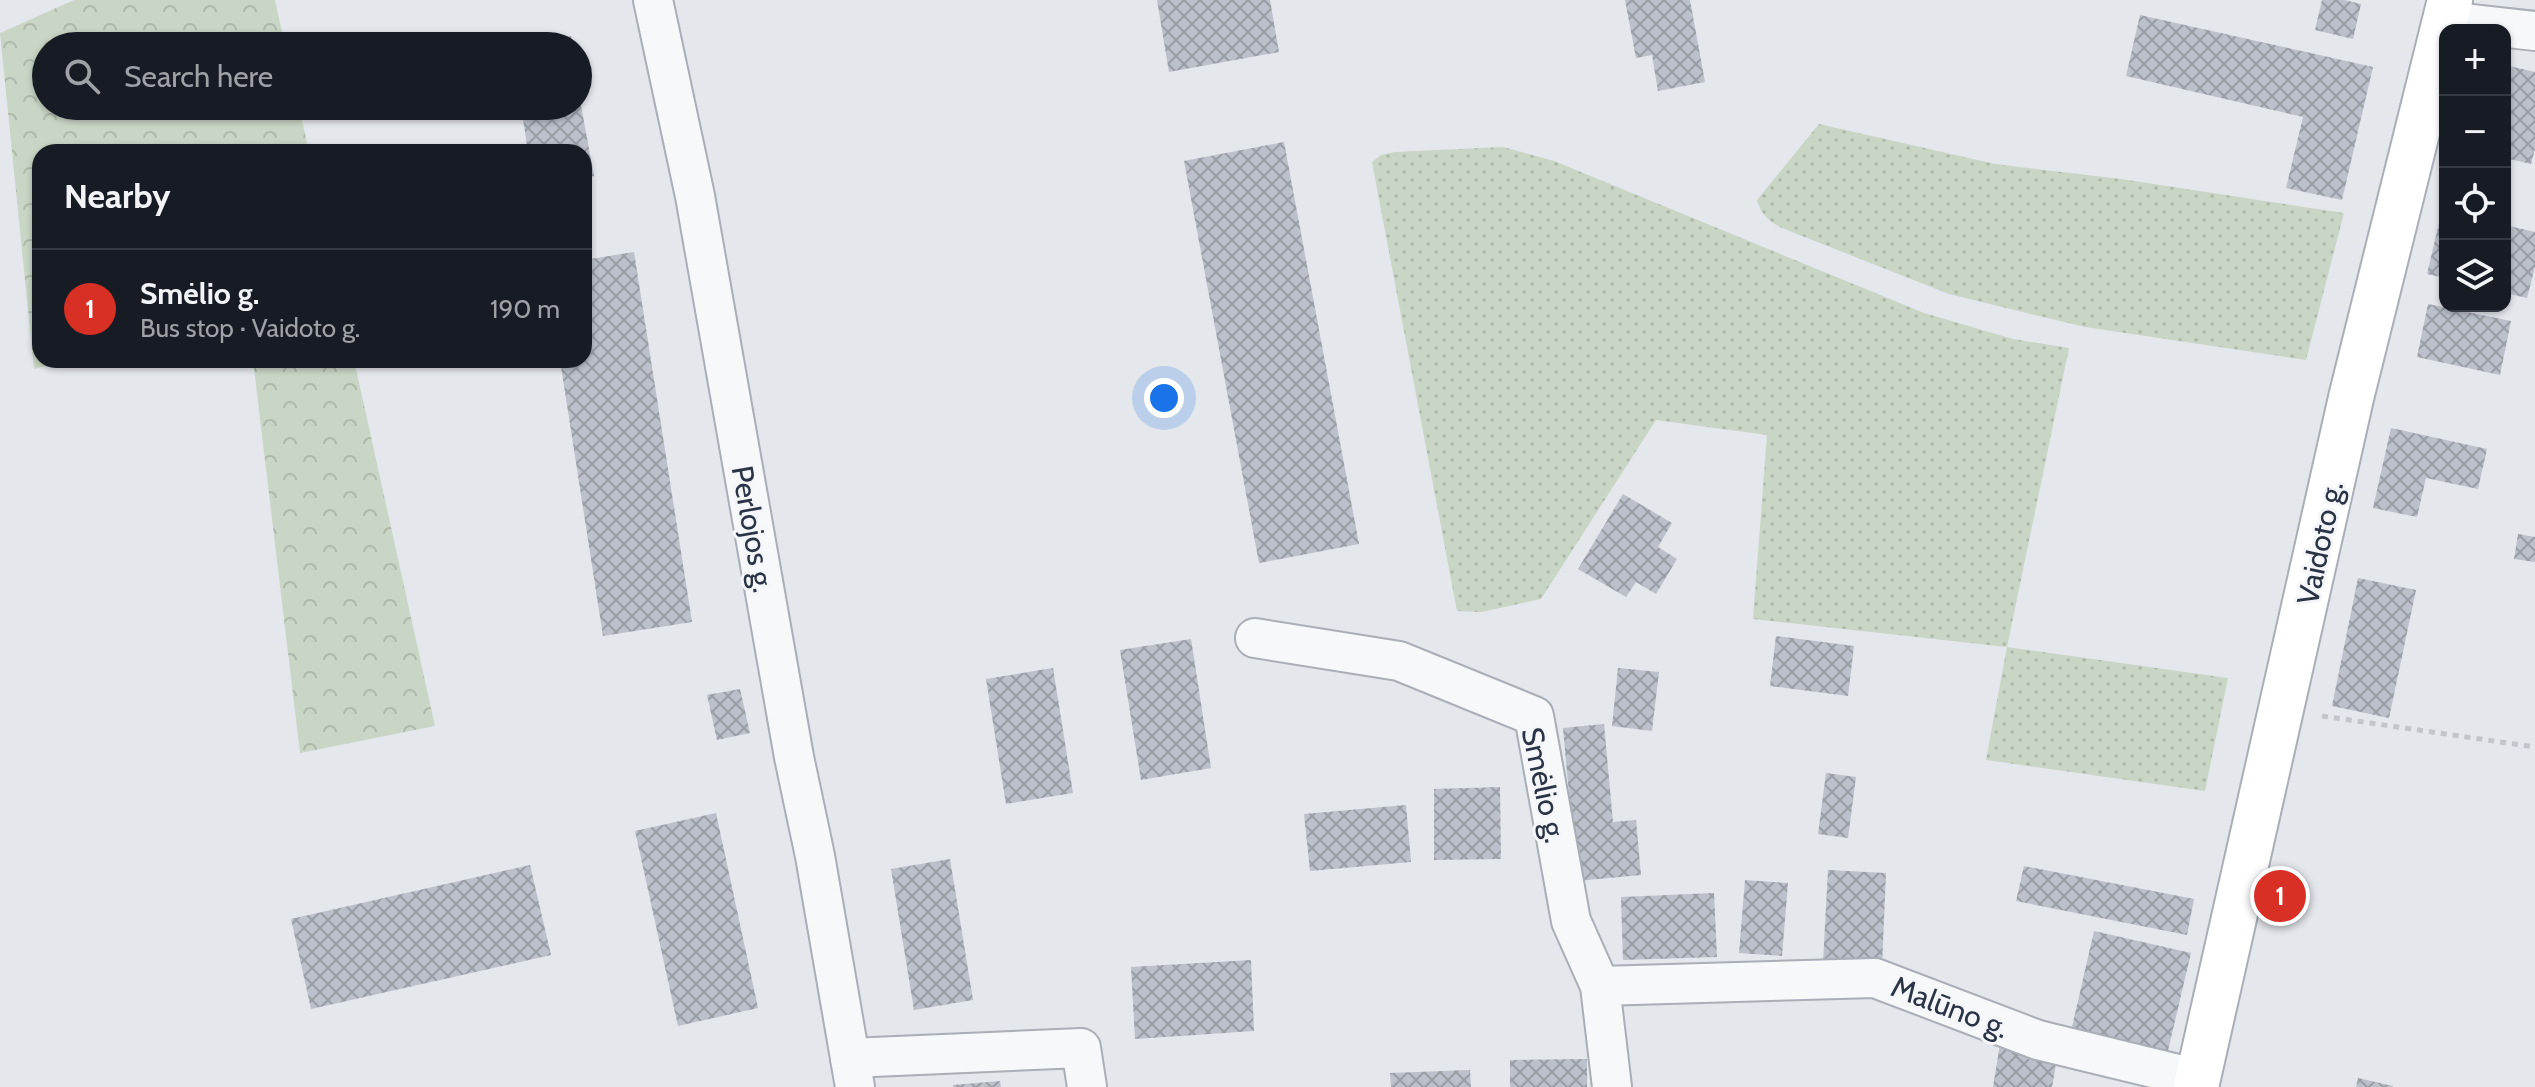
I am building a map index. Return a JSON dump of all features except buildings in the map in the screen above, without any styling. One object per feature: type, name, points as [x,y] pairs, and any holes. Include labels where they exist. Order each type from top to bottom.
[{"type":"main road","name":"Vaidoto g.","points":[[2197,1083],[2351,398],[2448,10]]},
{"type":"street","name":"Perlojos g.","points":[[653,0],[695,196],[852,1073],[1081,1048],[1087,1087]]},
{"type":"street","points":[[2448,10],[2535,31]]},
{"type":"street","name":"Smėlio g.","points":[[1255,638],[1399,661],[1534,716],[1571,921],[1600,986],[1612,1087]]},
{"type":"street","name":"Malūno g.","points":[[1600,986],[1875,978],[2038,1040],[2197,1083]]},
{"type":"path","points":[[2283,710],[2535,747]]},
{"type":"green space","points":[[74,0],[275,0],[282,32],[32,32],[32,120],[302,120],[307,144],[32,144],[32,349],[0,33]]},
{"type":"green space","points":[[1819,124],[1995,164],[2121,179],[2344,213],[2306,360],[2085,327],[1949,294],[1782,228],[1766,217],[1757,200]]},
{"type":"green space","points":[[1503,147],[1554,161],[1924,313],[2013,339],[2069,348],[2007,647],[1753,619],[1767,435],[1656,420],[1541,599],[1482,612],[1457,611],[1372,162],[1381,155],[1395,152]]},
{"type":"green space","points":[[254,368],[356,368],[435,726],[300,753]]},
{"type":"green space","points":[[2007,647],[2228,678],[2205,791],[1986,760]]},
{"type":"place","name":"Smėlio g.","points":[[2280,896]]}]
